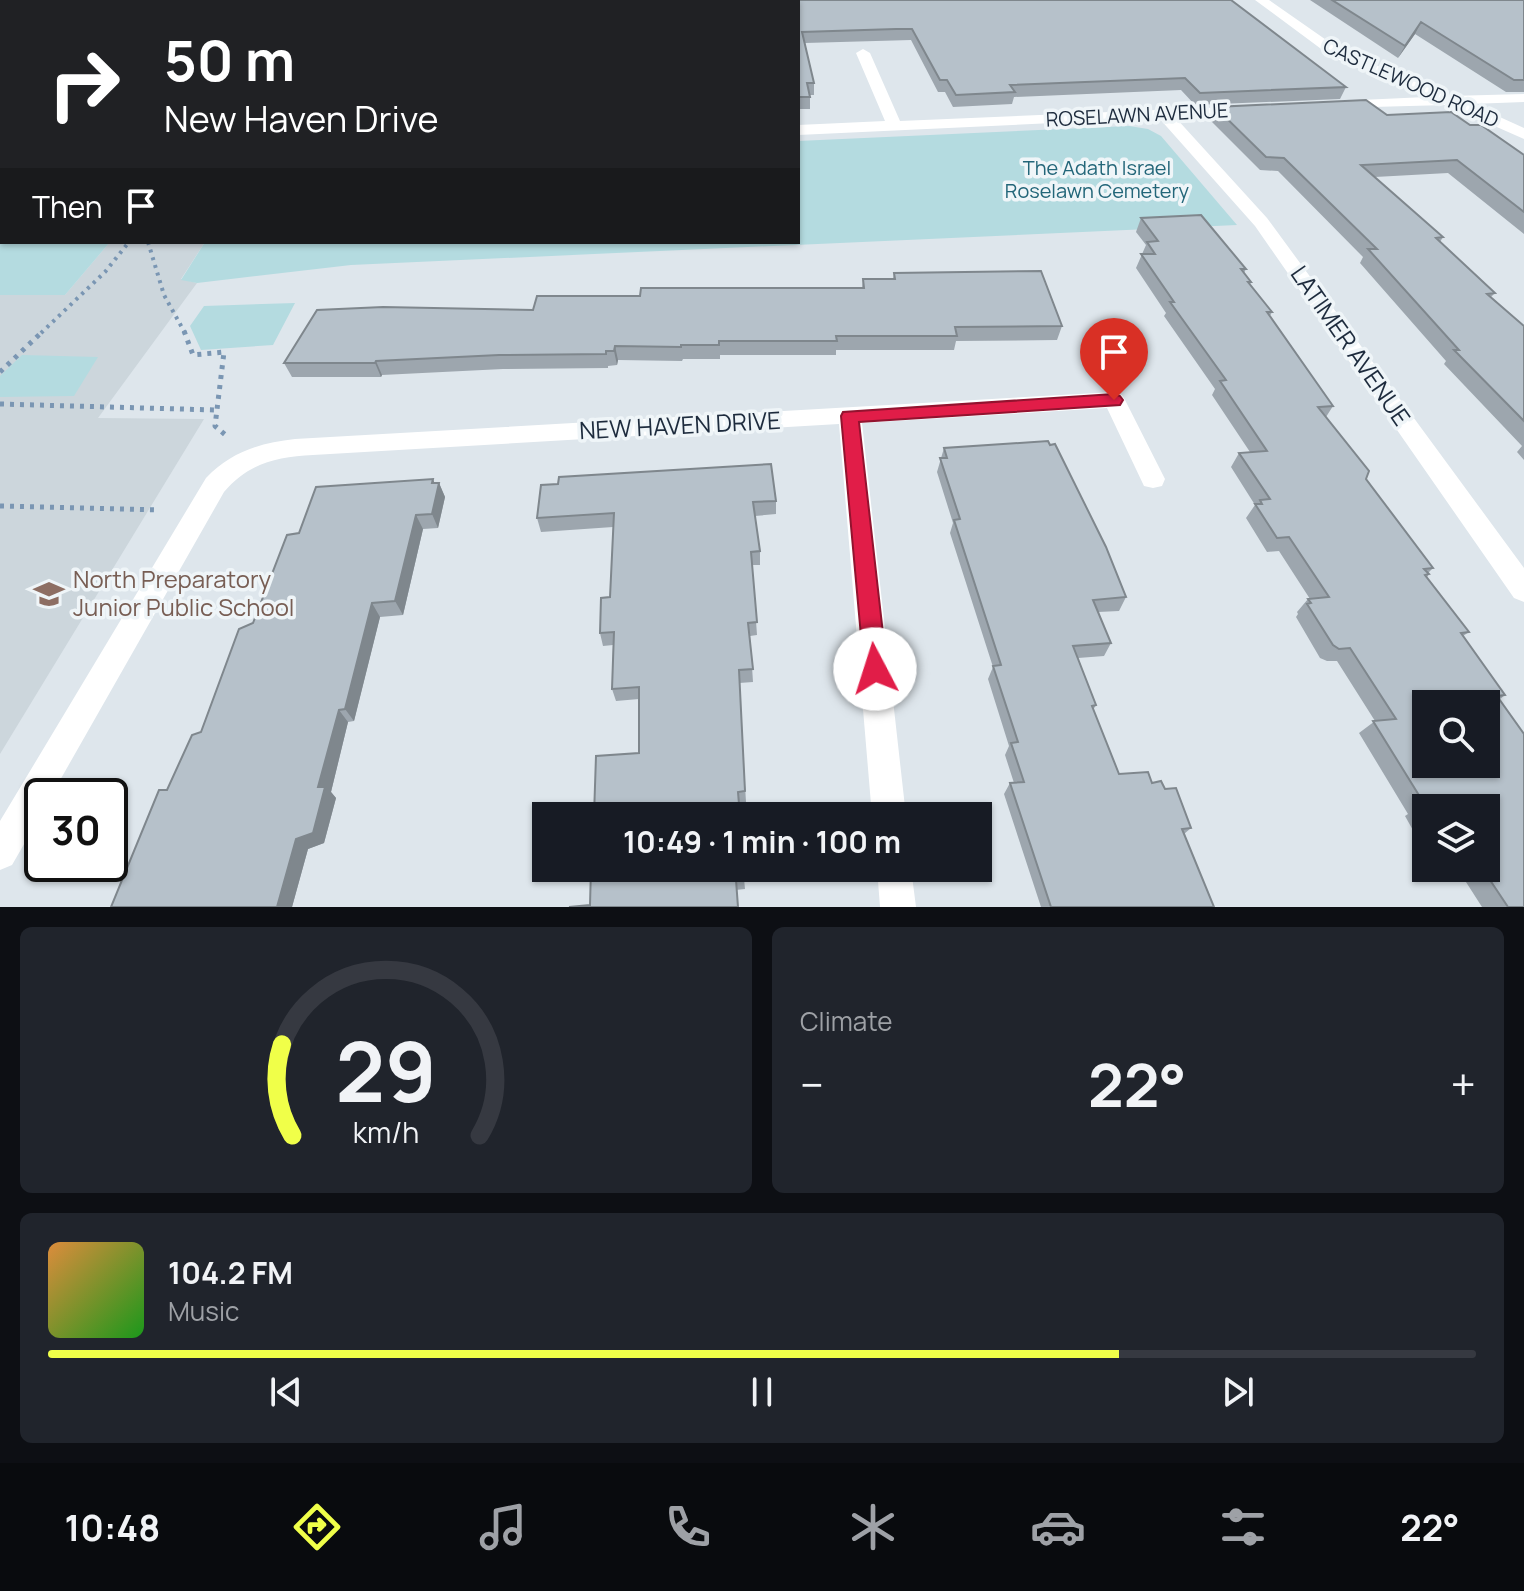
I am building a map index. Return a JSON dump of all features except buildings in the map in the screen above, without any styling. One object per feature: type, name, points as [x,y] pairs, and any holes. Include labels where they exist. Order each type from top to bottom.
[{"type":"street","name":"CASTLEWOOD ROAD","points":[[1261,0],[1337,54],[1489,116],[1524,134]]},
{"type":"street","points":[[863,53],[894,125]]},
{"type":"street","points":[[1328,106],[1524,98]]},
{"type":"street","name":"ROSELAWN AVENUE","points":[[800,130],[1268,108]]},
{"type":"street","name":"LATIMER AVENUE","points":[[1163,113],[1261,222],[1524,590]]},
{"type":"street","name":"NEW HAVEN DRIVE","points":[[238,448],[271,450],[1114,400],[1153,479]]},
{"type":"street","points":[[849,416],[888,802]]},
{"type":"street","points":[[0,853],[238,448]]},
{"type":"street","points":[[895,882],[898,907]]},
{"type":"path","points":[[0,372],[105,272],[127,244]]},
{"type":"path","points":[[149,244],[164,295],[183,328],[193,355],[224,352]]},
{"type":"path","points":[[227,345],[215,426],[238,448]]},
{"type":"path","points":[[0,404],[216,410]]},
{"type":"path","points":[[0,506],[159,510]]},
{"type":"shaded area","name":"North Preparatory Junior Public School","points":[[108,244],[204,244],[181,279],[197,283],[98,418],[204,419],[0,754],[0,295],[65,295]]},
{"type":"green space","name":"The Adath Israel Roselawn Cemetery","points":[[1129,126],[1148,129],[1161,136],[1237,225],[351,265],[197,283],[181,280],[204,244],[800,244],[800,141]]},
{"type":"green space","points":[[0,244],[108,244],[65,295],[0,295]]},
{"type":"green space","points":[[295,303],[273,345],[201,350],[190,326],[204,306]]},
{"type":"green space","points":[[22,355],[98,357],[74,396],[0,397],[0,376]]},
{"type":"place","name":"North Preparatory Junior Public School","points":[[49,594]]},
{"type":"route","points":[[875,669],[849,416],[1114,400]]}]
